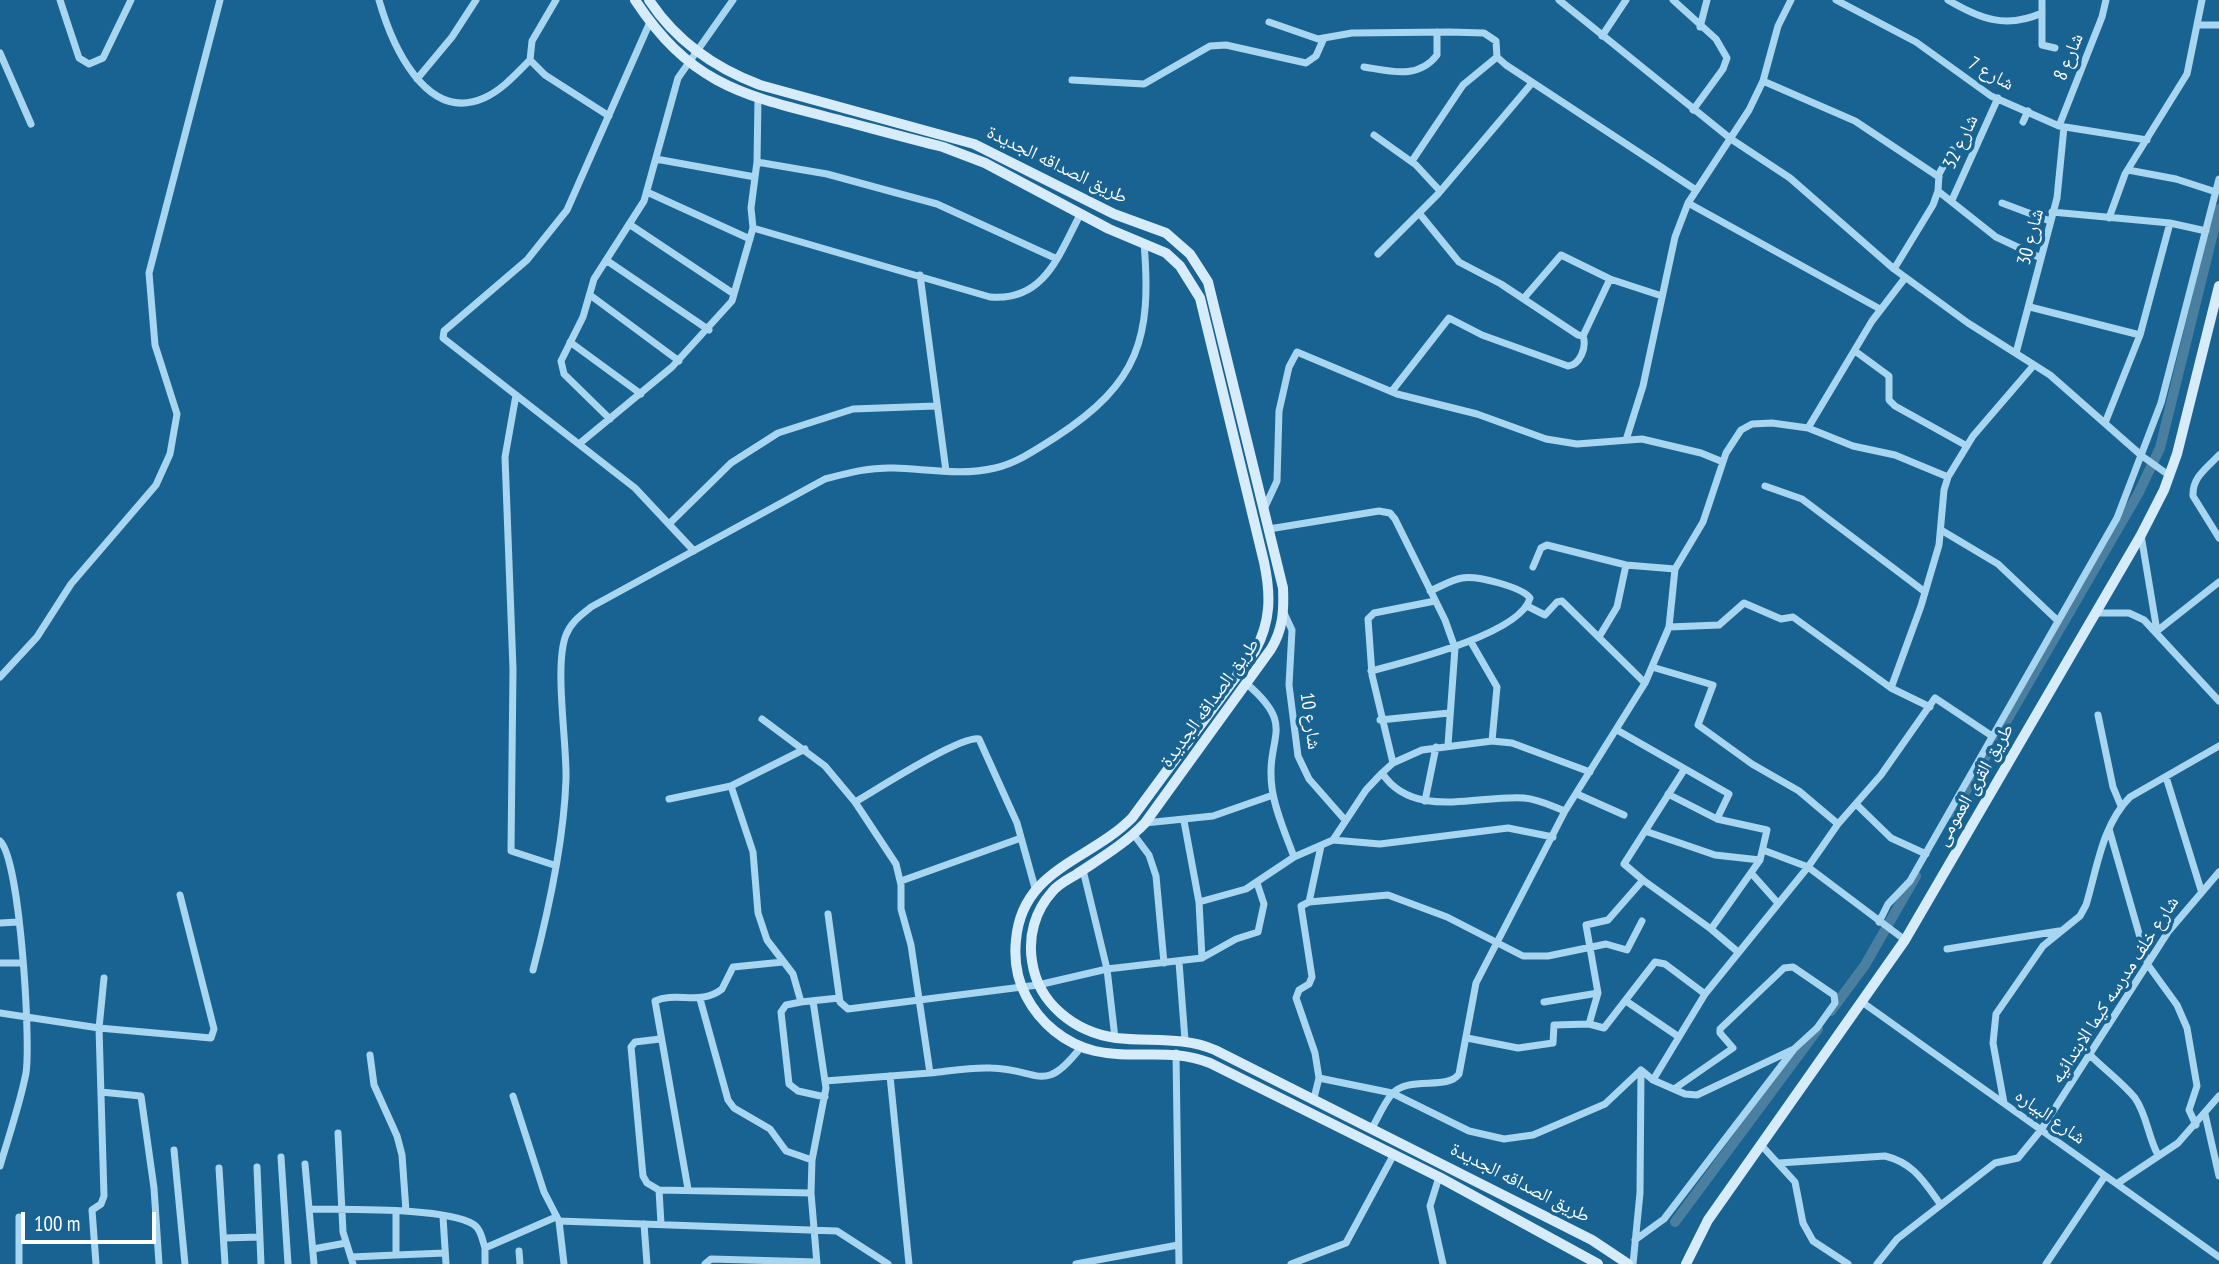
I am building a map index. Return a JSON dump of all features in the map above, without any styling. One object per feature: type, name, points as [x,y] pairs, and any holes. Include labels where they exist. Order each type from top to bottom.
[{"type":"street","points":[[60,0],[79,58],[89,64],[103,58],[131,0]]},
{"type":"street","points":[[0,677],[37,637],[71,584],[156,485],[170,454],[177,414],[155,345],[149,273],[220,0]]},
{"type":"street","points":[[417,79],[452,37],[477,0]]},
{"type":"street","points":[[381,1],[394,44],[417,79],[446,100],[472,101],[484,98],[509,81],[530,60],[532,41],[556,0]]},
{"type":"street","name":"طريق الصداقه الجديدة","points":[[635,0],[650,22],[688,62],[721,84],[758,99],[943,147],[985,163],[1109,229],[1166,253],[1180,266],[1200,298],[1263,531],[1283,589],[1284,613],[1276,640],[1247,684],[1145,823],[1134,835],[1054,889],[1043,902],[1031,935],[1030,952],[1038,985],[1056,1010],[1068,1020],[1115,1038],[1185,1040],[1204,1046],[1314,1098],[1592,1240],[1630,1264]]},
{"type":"street","name":"طريق الصداقه الجديدة","points":[[649,0],[671,29],[727,71],[760,85],[960,139],[1088,201],[1166,233],[1179,243],[1208,282],[1264,509],[1263,531],[1269,584],[1266,631],[1255,651],[1132,818],[1035,888],[1022,911],[1015,949],[1022,987],[1031,1007],[1045,1023],[1082,1046],[1114,1053],[1176,1052],[1210,1063],[1366,1139],[1598,1264]]},
{"type":"street","points":[[610,419],[564,374],[561,361],[583,317],[594,279],[647,192],[675,89],[688,62],[733,0]]},
{"type":"street","points":[[1559,0],[1693,110],[1790,178],[1905,278],[2050,375],[2142,456],[2167,474]]},
{"type":"street","points":[[1602,36],[1626,0]]},
{"type":"street","points":[[1673,0],[1716,39],[1727,58],[1723,69],[1693,110]]},
{"type":"street","points":[[1700,27],[1707,0]]},
{"type":"street","points":[[1626,440],[1643,386],[1675,237],[1688,203],[1731,139],[1763,81],[1778,26],[1791,0]]},
{"type":"street","name":"شارع 7","points":[[1836,0],[1916,42],[1967,81],[1998,99],[2062,126],[2147,140]]},
{"type":"street","points":[[1948,0],[1979,17],[1994,21],[2026,21],[2042,13]]},
{"type":"street","points":[[2042,0],[2042,45],[2055,48]]},
{"type":"street","name":"شارع 8","points":[[2062,126],[2106,0]]},
{"type":"street","points":[[2109,218],[2116,193],[2128,170],[2186,74],[2202,0]]},
{"type":"street","points":[[650,22],[567,210],[540,248],[442,334],[444,340],[635,488],[694,551]]},
{"type":"street","points":[[1269,22],[1307,37],[1324,38],[1352,33],[1437,32],[1483,33],[1491,36],[1496,41],[1497,57],[1532,83],[1696,190]]},
{"type":"street","points":[[2198,25],[2219,25]]},
{"type":"street","points":[[1363,67],[1404,74],[1418,69],[1437,55],[1437,32]]},
{"type":"street","points":[[1072,80],[1144,84],[1210,46],[1226,45],[1306,63],[1317,56],[1324,38]]},
{"type":"street","points":[[0,53],[31,124]]},
{"type":"street","points":[[1412,162],[1463,85],[1497,57]]},
{"type":"street","points":[[530,60],[545,75],[609,116]]},
{"type":"street","points":[[1763,81],[1855,121],[1939,177]]},
{"type":"street","points":[[1378,254],[1440,191],[1532,83]]},
{"type":"street","points":[[579,444],[679,361],[709,330],[734,294],[753,228],[751,208],[757,162],[760,85]]},
{"type":"street","name":"شارع 32","points":[[1952,200],[1998,99]]},
{"type":"street","points":[[2023,122],[2028,111]]},
{"type":"street","name":"شارع 30","points":[[2016,353],[2057,198],[2062,126]]},
{"type":"street","points":[[1374,135],[1412,162],[1440,191]]},
{"type":"street","points":[[1894,269],[1918,232],[1938,191],[1939,177],[1952,150]]},
{"type":"street","points":[[656,159],[755,177]]},
{"type":"street","points":[[757,162],[827,174],[937,204],[1057,259]]},
{"type":"street","points":[[2128,170],[2176,179],[2216,192]]},
{"type":"street","points":[[1881,923],[1888,904],[1910,881],[1926,854],[2117,518],[2161,403],[2219,179]]},
{"type":"street","points":[[1938,191],[1996,237],[2041,258]]},
{"type":"street","points":[[647,192],[750,239]]},
{"type":"street","points":[[753,228],[990,297],[1009,299],[1036,285],[1057,259],[1088,201]]},
{"type":"street","points":[[1688,203],[1880,309]]},
{"type":"street","points":[[2002,204],[2050,221]]},
{"type":"street","points":[[2052,212],[2170,223],[2206,231]]},
{"type":"street","points":[[1419,213],[1459,262],[1524,298],[1583,336]]},
{"type":"street","points":[[2105,424],[2140,335],[2170,223]]},
{"type":"street","points":[[629,224],[734,294]]},
{"type":"street","points":[[533,970],[554,866],[566,780],[562,655],[566,634],[576,619],[591,607],[825,479],[856,471],[890,468],[946,471],[995,468],[1030,454],[1080,422],[1117,389],[1142,335],[1147,307],[1143,225]]},
{"type":"street","points":[[1524,298],[1562,255],[1610,279],[1662,296]]},
{"type":"street","points":[[606,260],[709,330]]},
{"type":"street","points":[[920,275],[935,406],[946,471]]},
{"type":"street","points":[[1808,428],[1880,309],[1905,278]]},
{"type":"street","points":[[1392,391],[1449,318],[1482,335],[1568,366],[1578,361],[1584,347],[1583,336],[1610,279]]},
{"type":"street","name":"طريق القرى العمومى","points":[[1686,1264],[1701,1230],[1862,1002],[1903,938],[2141,535],[2167,474],[2219,286]]},
{"type":"street","points":[[590,295],[679,361]]},
{"type":"street","points":[[2030,307],[2140,335]]},
{"type":"street","points":[[570,342],[641,394]]},
{"type":"street","points":[[1855,351],[1889,376],[1889,400],[1895,407],[1967,446]]},
{"type":"street","points":[[1264,509],[1277,481],[1279,411],[1294,353],[1392,391],[1477,414],[1546,439],[1577,444],[1642,439],[1701,453],[1723,462]]},
{"type":"street","points":[[1891,688],[1925,592],[1941,530],[1944,490],[1948,477],[1967,446],[2034,365]]},
{"type":"street","points":[[516,395],[505,457],[513,669],[511,851],[554,866]]},
{"type":"street","points":[[670,523],[732,463],[778,433],[853,409],[935,406]]},
{"type":"street","points":[[1366,1139],[1392,1093],[1409,1084],[1457,1077],[1476,983],[1565,811],[1645,683],[1669,627],[1675,569],[1703,522],[1723,462],[1741,430],[1752,424],[1808,428],[1842,443],[1895,455],[1948,477]]},
{"type":"street","points":[[2219,455],[2197,477],[2193,496],[2219,538]]},
{"type":"street","points":[[1765,486],[1802,499],[1925,592]]},
{"type":"street","points":[[1263,531],[1379,511],[1390,513],[1435,601],[1455,648],[1447,745]]},
{"type":"street","points":[[1941,530],[1998,564],[2058,621]]},
{"type":"street","points":[[2141,535],[2157,631]]},
{"type":"street","points":[[1533,567],[1541,548],[1547,545],[1626,565],[1675,569]]},
{"type":"street","points":[[1599,637],[1617,607],[1626,565]]},
{"type":"street","points":[[1371,671],[1472,642],[1527,606],[1529,595],[1486,579],[1463,578],[1430,591]]},
{"type":"street","points":[[2157,631],[2219,582]]},
{"type":"street","points":[[1392,763],[1380,720],[1371,671],[1370,615],[1435,601]]},
{"type":"street","points":[[1527,606],[1545,615],[1557,602],[1562,601],[1645,683]]},
{"type":"street","points":[[1669,627],[1719,625],[1744,603],[1781,619],[1793,617],[1891,688],[1930,707]]},
{"type":"street","name":"شارع 10","points":[[1284,613],[1292,630],[1289,685],[1298,756],[1309,779],[1345,820]]},
{"type":"street","points":[[2096,613],[2129,613],[2144,620],[2219,701]]},
{"type":"street","points":[[1472,642],[1497,687],[1492,741]]},
{"type":"street","points":[[1652,667],[1713,685],[1698,726],[1752,764],[1799,790],[1838,824]]},
{"type":"street","points":[[1247,684],[1272,708],[1276,721],[1271,778],[1273,795],[1294,857]]},
{"type":"street","points":[[1653,1080],[1706,994],[1777,902],[1808,867],[1838,824],[1881,775],[1930,707],[1939,698],[1993,736]]},
{"type":"street","points":[[1380,720],[1449,713]]},
{"type":"street","points":[[2098,715],[2113,787],[2121,806]]},
{"type":"street","points":[[762,719],[825,766],[855,802],[896,864],[901,881],[901,909],[921,1000],[930,1073]]},
{"type":"street","points":[[1617,730],[1729,794],[1717,819]]},
{"type":"street","points":[[855,802],[936,755],[975,738],[983,743],[1021,838],[1035,888]]},
{"type":"street","points":[[1333,840],[1345,820],[1392,763],[1436,747],[1492,741],[1531,748],[1590,772]]},
{"type":"street","points":[[2004,1103],[1993,1043],[1996,1014],[2043,946],[2080,916],[2086,905],[2109,828],[2121,806],[2130,797],[2219,746]]},
{"type":"street","points":[[1425,801],[1436,747]]},
{"type":"street","points":[[669,799],[731,786],[804,749]]},
{"type":"street","points":[[1684,770],[1624,864],[1738,951]]},
{"type":"street","points":[[1382,773],[1398,792],[1425,801],[1528,798],[1565,811]]},
{"type":"street","points":[[2166,777],[2201,890]]},
{"type":"street","points":[[731,786],[753,852],[758,913],[767,940],[793,974],[801,1002]]},
{"type":"street","points":[[1577,794],[1624,815]]},
{"type":"street","points":[[1668,794],[1717,819],[1767,830],[1760,860],[1711,929]]},
{"type":"street","points":[[1145,823],[1184,821],[1230,812],[1273,795]]},
{"type":"street","points":[[1856,804],[1891,838],[1926,854]]},
{"type":"street","points":[[1184,821],[1199,902],[1202,958]]},
{"type":"street","points":[[1199,902],[1231,895],[1257,883],[1294,857],[1333,840],[1380,844],[1508,828],[1553,837]]},
{"type":"street","points":[[2109,828],[2148,965],[2177,1005],[2187,1028],[2197,1086],[2189,1110],[2196,1125]]},
{"type":"street","points":[[1645,831],[1716,855],[1760,860]]},
{"type":"street","points":[[1134,835],[1153,863],[1164,963]]},
{"type":"street","points":[[901,881],[1021,838]]},
{"type":"street","points":[[0,841],[7,849],[29,1017],[26,1070],[0,1166]]},
{"type":"street","points":[[1309,902],[1321,846]]},
{"type":"street","points":[[1763,850],[1808,867],[1903,938]]},
{"type":"street","points":[[1083,870],[1107,969],[1115,1038],[1114,1053]]},
{"type":"street","name":"شارع خلف مدرسه كيما الابتدائيه","points":[[1877,1264],[1897,1239],[1995,1163],[2015,1160],[2041,1130],[2168,932],[2219,872]]},
{"type":"street","points":[[1752,874],[1777,902]]},
{"type":"street","points":[[1047,877],[1054,889]]},
{"type":"street","points":[[1589,1024],[1598,993],[1586,925],[1608,920],[1643,880]]},
{"type":"street","points":[[828,914],[839,998],[842,1007],[848,1009],[1038,985],[1107,969],[1202,958],[1236,939],[1258,932],[1264,904],[1257,883]]},
{"type":"street","points":[[0,1013],[99,1028],[203,1039],[214,1035],[180,895]]},
{"type":"street","points":[[1314,1098],[1319,1078],[1315,1053],[1296,998],[1299,990],[1309,984],[1312,977],[1301,905],[1388,895],[1447,917],[1523,956],[1536,957],[1606,944],[1627,950],[1642,921]]},
{"type":"street","points":[[0,923],[18,922]]},
{"type":"street","points":[[1947,949],[2060,931]]},
{"type":"street","points":[[0,963],[22,962]]},
{"type":"street","points":[[688,1189],[655,1001],[663,998],[700,999],[722,989],[733,967],[783,962]]},
{"type":"street","points":[[1179,962],[1185,1040]]},
{"type":"street","points":[[1466,1038],[1518,1048],[1550,1045],[1554,1040],[1554,1025],[1608,1026],[1655,962],[1665,964],[1706,994]]},
{"type":"street","points":[[1635,1240],[1664,1219],[1794,1049],[1816,1028],[1836,999],[1834,995],[1790,966],[1784,968],[1720,1029],[1720,1033],[1733,1048],[1674,1089]]},
{"type":"street","points":[[96,1264],[92,1210],[101,1204],[104,1196],[99,1028],[104,978]]},
{"type":"street","points":[[1544,1002],[1598,993]]},
{"type":"street","points":[[825,1097],[798,1091],[789,1084],[781,1012],[786,1005],[839,998]]},
{"type":"street","points":[[700,999],[728,1100],[734,1108],[769,1129],[786,1151],[812,1160]]},
{"type":"street","points":[[705,1264],[707,1259],[817,1263],[811,1194],[812,1160],[825,1097],[825,1081],[813,1001]]},
{"type":"street","points":[[1626,1001],[1679,1037]]},
{"type":"street","name":"شارع البياره","points":[[1862,1002],[2219,1257]]},
{"type":"street","points":[[660,1039],[635,1042],[631,1047],[643,1176],[648,1183],[659,1190],[811,1194]]},
{"type":"street","points":[[825,1081],[990,1068],[1045,1077],[1065,1067],[1082,1046]]},
{"type":"street","points":[[1641,1070],[1653,1080],[1690,1095],[1704,1093],[1794,1049]]},
{"type":"street","points":[[1176,1052],[1179,1264]]},
{"type":"street","points":[[370,1055],[374,1085],[397,1136],[402,1154],[406,1211]]},
{"type":"street","points":[[2090,1055],[2134,1098],[2144,1116],[2148,1138],[2158,1155]]},
{"type":"street","points":[[1319,1078],[1392,1093],[1469,1131],[1490,1138],[1518,1139],[1605,1104],[1641,1070]]},
{"type":"street","points":[[1630,1264],[1640,1193],[1641,1070]]},
{"type":"street","points":[[890,1076],[908,1264]]},
{"type":"street","points":[[1266,1090],[1271,1077]]},
{"type":"street","points":[[101,1092],[141,1096],[154,1188],[159,1264]]},
{"type":"street","points":[[513,1096],[544,1192],[558,1219],[564,1264]]},
{"type":"street","points":[[2118,1183],[2178,1143],[2219,1096]]},
{"type":"street","points":[[2205,1114],[2219,1176]]},
{"type":"street","points":[[338,1133],[346,1243],[352,1260],[396,1255],[406,1260],[445,1253]]},
{"type":"street","points":[[1762,1146],[1795,1182],[1803,1223],[1813,1241],[1848,1264]]},
{"type":"street","points":[[174,1150],[185,1264]]},
{"type":"street","points":[[1291,1264],[1346,1244],[1394,1154]]},
{"type":"street","points":[[1779,1163],[1885,1156],[1917,1171],[1941,1205]]},
{"type":"street","points":[[281,1157],[288,1264]]},
{"type":"street","points":[[305,1164],[314,1264]]},
{"type":"street","points":[[257,1167],[261,1264]]},
{"type":"street","points":[[219,1168],[225,1264]]},
{"type":"street","points":[[2046,1264],[2105,1176]]},
{"type":"street","points":[[1439,1177],[1430,1206],[1443,1264]]},
{"type":"street","points":[[659,1190],[661,1224]]},
{"type":"street","points":[[309,1209],[406,1211],[475,1225],[485,1248],[485,1264]]},
{"type":"street","points":[[396,1211],[396,1255]]},
{"type":"street","points":[[19,1217],[19,1264]]},
{"type":"street","points":[[443,1217],[446,1264]]},
{"type":"street","points":[[485,1248],[558,1219],[815,1229],[837,1231],[852,1238],[888,1264]]},
{"type":"street","points":[[644,1224],[647,1264]]},
{"type":"street","points":[[224,1238],[260,1237]]},
{"type":"street","points":[[313,1249],[346,1243]]},
{"type":"street","points":[[1076,1264],[1178,1245]]},
{"type":"street","points":[[519,1251],[520,1264]]},
{"type":"street","points":[[1127,1254],[1127,1264]]},
{"type":"waterway","points":[[1952,815],[2138,494],[2160,448],[2219,209]]},
{"type":"waterway","points":[[1831,1011],[1865,965],[1916,876]]},
{"type":"waterway","points":[[1675,1222],[1818,1029]]}]
